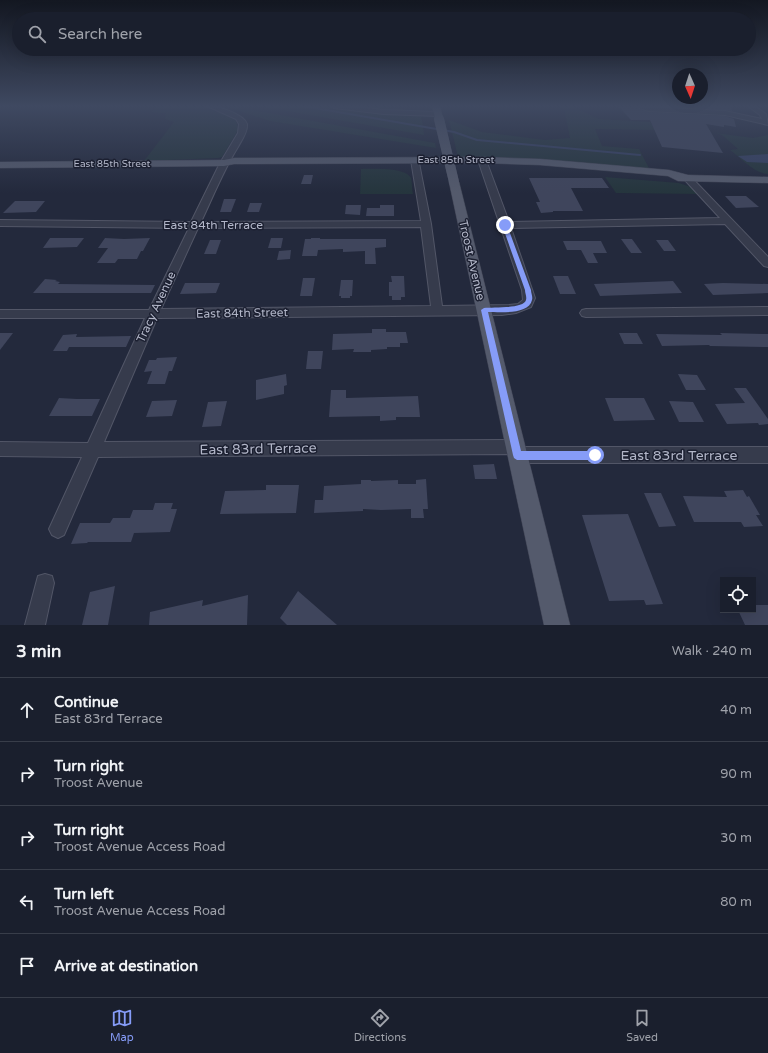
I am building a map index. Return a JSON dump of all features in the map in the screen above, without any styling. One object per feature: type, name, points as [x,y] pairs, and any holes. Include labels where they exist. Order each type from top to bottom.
[{"type":"main road","name":"Troost Avenue","points":[[443,135],[557,625]]},
{"type":"main road","name":"East 85th Street","points":[[0,165],[224,163],[233,165],[483,164],[660,179],[687,178],[768,180]]},
{"type":"street","name":"Tracy Avenue","points":[[58,529],[152,314],[224,163],[240,135]]},
{"type":"street","points":[[415,164],[426,224],[437,310]]},
{"type":"street","points":[[483,164],[505,225],[729,222]]},
{"type":"street","points":[[687,178],[768,263]]},
{"type":"street","name":"East 84th Terrace","points":[[0,223],[194,226],[426,224]]},
{"type":"street","name":"East 84th Street","points":[[0,314],[152,314],[484,310],[519,308],[526,306],[529,300],[528,290],[505,225]]},
{"type":"street","points":[[586,313],[768,311]]},
{"type":"street","name":"East 83rd Terrace","points":[[0,449],[516,451],[768,455]]},
{"type":"street","points":[[35,625],[45,583]]},
{"type":"shaded area","points":[[164,135],[235,135],[222,157],[144,161]]},
{"type":"shaded area","points":[[357,135],[392,135],[435,143],[436,148]]},
{"type":"shaded area","points":[[453,135],[507,135],[545,140],[570,138],[569,135],[598,135],[602,146],[639,149],[650,170],[544,160],[458,157]]},
{"type":"shaded area","points":[[722,135],[753,138],[768,135],[768,174],[758,171],[748,165],[730,150],[738,149]]},
{"type":"shaded area","points":[[361,169],[388,169],[408,174],[411,178],[413,194],[360,194]]},
{"type":"shaded area","points":[[605,177],[679,183],[691,187],[697,194],[616,193]]},
{"type":"water","points":[[768,154],[768,163],[747,162],[738,156]]},
{"type":"building","points":[[657,135],[713,135],[723,153],[662,147]]},
{"type":"building","points":[[304,175],[313,175],[311,184],[301,184]]},
{"type":"building","points":[[529,178],[602,178],[609,188],[571,188],[583,211],[553,211],[541,213],[536,202],[540,202]]},
{"type":"building","points":[[725,196],[746,196],[759,207],[736,208]]},
{"type":"building","points":[[224,199],[236,199],[231,212],[220,212]]},
{"type":"building","points":[[15,201],[45,201],[36,212],[3,213]]},
{"type":"building","points":[[250,203],[262,203],[259,212],[247,212]]},
{"type":"building","points":[[346,205],[361,205],[360,215],[345,214]]},
{"type":"building","points":[[380,205],[394,205],[394,216],[366,216],[367,208],[380,208]]},
{"type":"building","points":[[50,238],[84,238],[77,247],[43,248]]},
{"type":"building","points":[[105,238],[150,238],[137,259],[118,259],[115,263],[97,263],[108,248],[98,248]]},
{"type":"building","points":[[271,238],[283,238],[281,248],[268,248]]},
{"type":"building","points":[[305,239],[386,239],[386,247],[375,248],[376,264],[365,264],[365,251],[343,252],[343,249],[318,250],[317,256],[302,256]]},
{"type":"building","points":[[621,239],[632,239],[642,253],[631,253]]},
{"type":"building","points":[[210,240],[221,240],[216,254],[204,254]]},
{"type":"building","points":[[656,240],[668,240],[676,251],[664,251]]},
{"type":"building","points":[[563,241],[601,241],[607,253],[593,253],[598,263],[588,263],[581,250],[567,250]]},
{"type":"building","points":[[291,250],[290,259],[277,260],[279,251]]},
{"type":"building","points":[[391,276],[404,276],[405,297],[401,297],[401,300],[392,300],[392,296],[389,296],[389,282],[392,282]]},
{"type":"building","points":[[553,276],[568,276],[576,294],[560,294]]},
{"type":"building","points":[[303,278],[315,278],[312,296],[300,296]]},
{"type":"building","points":[[45,279],[57,280],[55,281],[60,282],[58,284],[155,285],[151,293],[33,293]]},
{"type":"building","points":[[341,280],[353,280],[352,296],[350,296],[350,298],[341,298],[341,296],[339,296]]},
{"type":"building","points":[[673,281],[682,293],[600,296],[594,284]]},
{"type":"building","points":[[185,283],[220,283],[216,293],[180,294]]},
{"type":"building","points":[[704,284],[768,284],[768,293],[713,295]]},
{"type":"building","points":[[372,329],[386,329],[386,332],[406,332],[408,343],[400,343],[400,347],[387,347],[387,349],[371,350],[371,352],[353,352],[354,349],[332,350],[333,334],[372,333]]},
{"type":"building","points":[[0,333],[13,333],[0,350]]},
{"type":"building","points":[[619,333],[637,333],[643,344],[624,344]]},
{"type":"building","points":[[720,333],[768,334],[768,347],[709,345],[662,346],[656,334],[722,335]]},
{"type":"building","points":[[77,334],[76,337],[131,336],[126,347],[69,347],[67,351],[53,351],[63,335]]},
{"type":"building","points":[[308,351],[323,351],[321,369],[306,369]]},
{"type":"building","points":[[177,357],[172,371],[169,371],[165,384],[147,384],[152,371],[144,372],[149,360]]},
{"type":"building","points":[[286,374],[287,385],[284,386],[284,394],[256,400],[256,380]]},
{"type":"building","points":[[678,374],[697,375],[706,390],[686,390]]},
{"type":"building","points":[[734,388],[746,388],[768,419],[768,424],[727,424],[715,404],[745,403]]},
{"type":"building","points":[[331,390],[346,390],[346,398],[418,396],[420,417],[396,417],[396,420],[380,421],[380,416],[329,417]]},
{"type":"building","points":[[59,398],[100,399],[92,416],[49,416]]},
{"type":"building","points":[[605,398],[644,398],[655,420],[614,421]]},
{"type":"building","points":[[177,400],[172,416],[146,417],[152,401]]},
{"type":"building","points":[[227,401],[221,426],[202,427],[208,402]]},
{"type":"building","points":[[669,401],[693,402],[704,422],[679,422]]},
{"type":"building","points":[[494,464],[497,479],[475,479],[473,465]]},
{"type":"building","points":[[426,479],[428,509],[423,509],[424,518],[411,518],[411,509],[363,509],[363,511],[314,513],[315,500],[323,500],[324,486],[361,484],[361,480],[398,480],[398,484],[416,484],[416,480]]},
{"type":"building","points":[[266,485],[299,485],[296,513],[220,514],[225,491],[266,490]]},
{"type":"building","points":[[743,490],[747,497],[749,496],[760,515],[756,515],[763,526],[744,527],[741,522],[694,522],[683,496],[727,497],[724,491]]},
{"type":"building","points":[[644,493],[661,493],[676,526],[659,527]]},
{"type":"building","points":[[155,503],[173,503],[171,509],[177,509],[170,532],[134,533],[131,542],[88,542],[71,544],[80,523],[110,523],[113,518],[130,518],[133,510],[153,510]]},
{"type":"building","points":[[628,514],[663,604],[646,605],[644,600],[609,601],[582,515]]},
{"type":"building","points":[[115,586],[108,625],[82,625],[90,592]]},
{"type":"building","points":[[298,591],[337,625],[287,625],[280,618]]},
{"type":"building","points":[[248,595],[247,625],[149,625],[150,612],[203,600],[202,606]]},
{"type":"building","points":[[756,605],[768,605],[768,625],[745,625],[739,613],[756,613]]},
{"type":"waterway","points":[[463,135],[477,140],[640,155]]},
{"type":"route","points":[[505,225],[528,290],[529,300],[526,306],[511,310],[484,310],[517,455],[595,455]]}]
